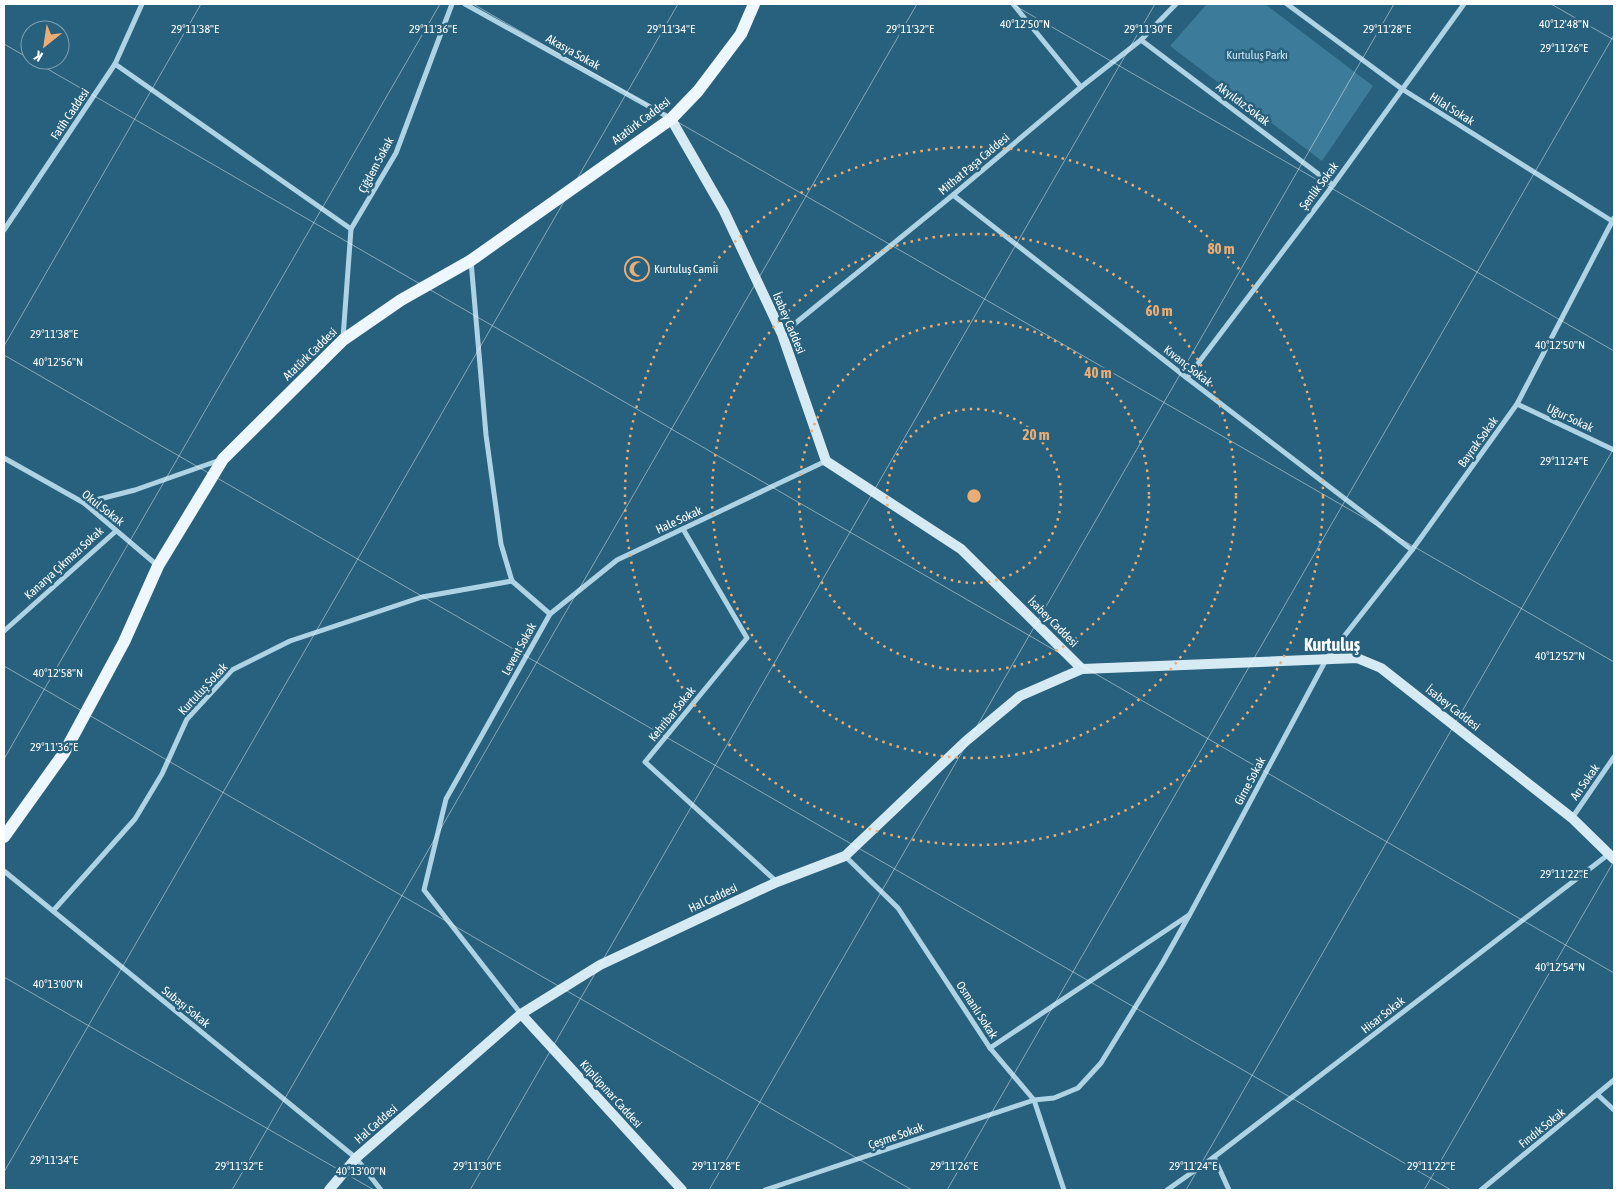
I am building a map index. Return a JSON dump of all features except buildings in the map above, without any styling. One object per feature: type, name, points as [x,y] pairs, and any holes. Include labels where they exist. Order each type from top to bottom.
[{"type":"main road","name":"Atatürk Caddesi","points":[[4,837],[64,753],[124,642],[158,566],[223,459],[343,340],[402,300],[470,261],[671,119],[698,91],[741,34],[754,4]]},
{"type":"street","name":"Fatih Caddesi","points":[[4,230],[115,64],[142,4]]},
{"type":"street","name":"Çiğdem Sokak","points":[[343,340],[351,229],[396,153],[452,4]]},
{"type":"street","name":"Akasya Sokak","points":[[465,4],[671,119]]},
{"type":"street","points":[[1013,4],[1081,87]]},
{"type":"street","name":"Mithat Paşa Caddesi","points":[[782,334],[953,195],[1081,87],[1141,40],[1176,4]]},
{"type":"street","name":"Hilal Sokak","points":[[1288,4],[1402,89],[1613,219]]},
{"type":"street","name":"Şenlik Sokak","points":[[1187,378],[1332,185],[1464,4]]},
{"type":"street","name":"Akyıldız Sokak","points":[[1141,40],[1332,185]]},
{"type":"street","points":[[115,64],[351,229]]},
{"type":"street","name":"İsabey Caddesi","points":[[671,119],[724,211],[782,334],[826,461],[961,549],[1082,669],[1358,658],[1381,668],[1572,818],[1612,856]]},
{"type":"street","name":"Kıvanç Sokak","points":[[953,195],[1187,378],[1412,550]]},
{"type":"street","name":"Bayrak Sokak","points":[[1326,658],[1412,550],[1517,404],[1613,219]]},
{"type":"street","name":"Levent Sokak","points":[[470,261],[486,435],[500,544],[512,580],[550,614],[446,799],[424,890],[521,1014]]},
{"type":"street","name":"Uğur Sokak","points":[[1517,404],[1614,450]]},
{"type":"street","name":"Okul Sokak","points":[[4,458],[84,503],[158,566]]},
{"type":"street","points":[[84,503],[135,490],[223,459]]},
{"type":"street","name":"Hale Sokak","points":[[550,614],[617,560],[826,461]]},
{"type":"street","name":"Kehribar Sokak","points":[[683,529],[747,638],[645,762],[776,882]]},
{"type":"street","name":"Kanarya Çıkmazı Sokak","points":[[4,631],[116,531]]},
{"type":"street","name":"Kurtuluş Sokak","points":[[53,910],[135,819],[162,774],[187,719],[232,670],[290,641],[422,597],[512,580]]},
{"type":"street","name":"Girne Sokak","points":[[1034,1100],[1054,1098],[1078,1088],[1101,1063],[1190,914],[1326,658]]},
{"type":"street","name":"Hal Caddesi","points":[[329,1190],[356,1158],[521,1014],[600,965],[776,882],[845,856],[966,741],[1020,696],[1082,669]]},
{"type":"street","name":"Arı Sokak","points":[[1572,818],[1614,758]]},
{"type":"street","name":"Osmanlı Sokak","points":[[845,856],[898,908],[990,1048],[1034,1100],[1064,1190]]},
{"type":"street","name":"Hisar Sokak","points":[[1167,1190],[1214,1157],[1612,856]]},
{"type":"street","name":"Subaşı Sokak","points":[[4,871],[356,1158]]},
{"type":"street","name":"Girne Sokak","points":[[990,1048],[1190,914]]},
{"type":"street","name":"Küplüpınar Caddesi","points":[[521,1014],[682,1190]]},
{"type":"street","name":"Fındık Sokak","points":[[1481,1190],[1614,1080]]},
{"type":"street","points":[[1598,1094],[1614,1110]]},
{"type":"street","name":"Çeşme Sokak","points":[[765,1190],[1034,1100]]},
{"type":"street","points":[[1214,1157],[1229,1190]]},
{"type":"street","name":"Hal Caddesi","points":[[356,1158],[381,1190]]},
{"type":"green space","name":"Kurtuluş Parkı","points":[[1207,4],[1265,4],[1373,86],[1322,161],[1170,46]]},
{"type":"place","name":"Kurtuluş Camii","points":[[637,269]]},
{"type":"district","name":"Kurtuluş","points":[[1332,645]]}]
